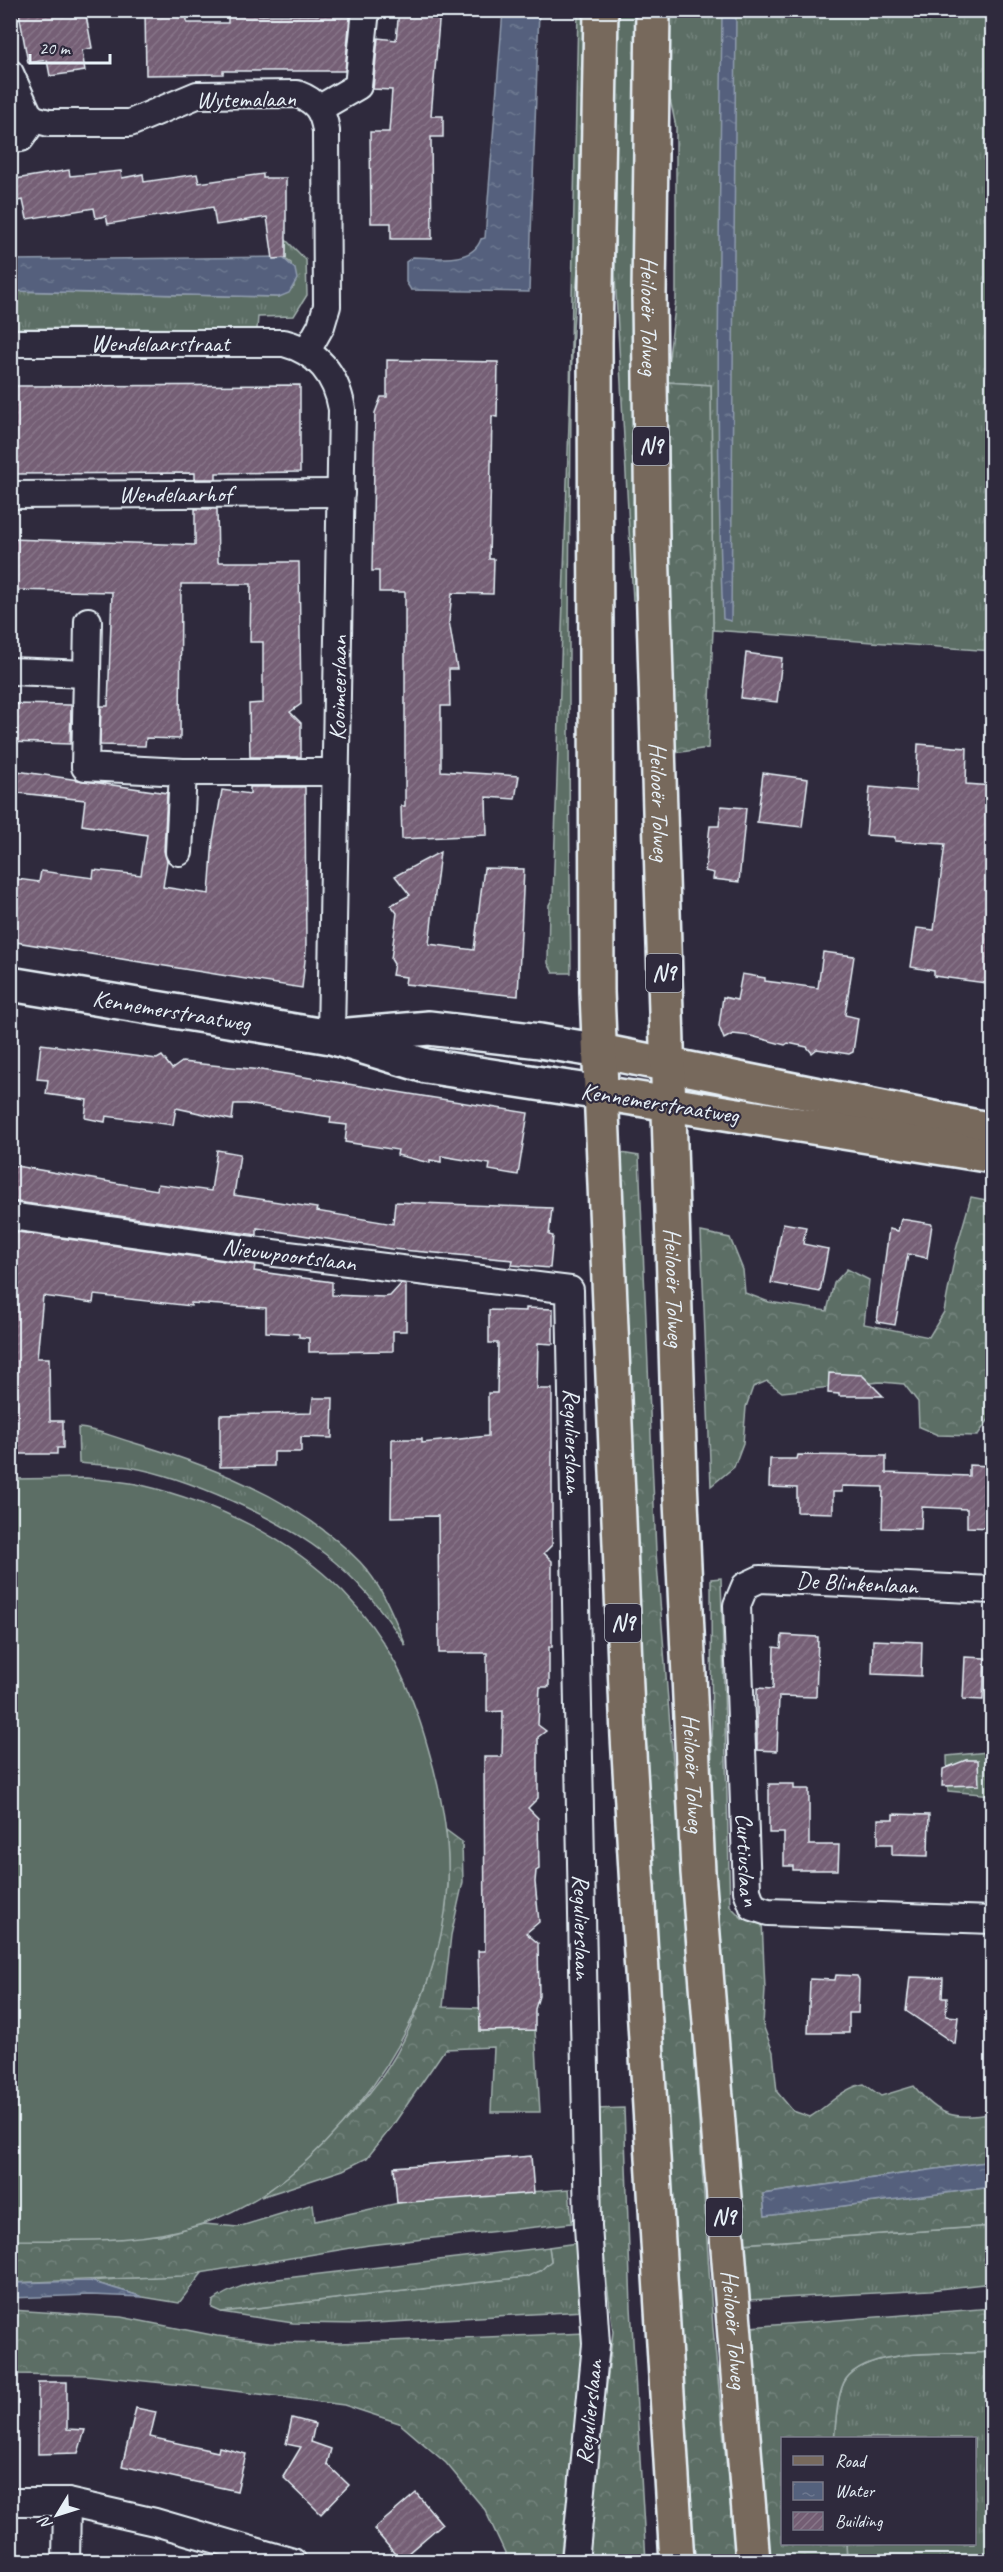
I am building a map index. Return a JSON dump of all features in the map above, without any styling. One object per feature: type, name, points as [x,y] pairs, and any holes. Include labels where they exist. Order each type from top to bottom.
[{"type":"main road","name":"N9","points":[[600,10],[595,342],[595,927],[628,1736],[677,2562]]},
{"type":"main road","name":"Heilooër Tolweg","points":[[653,10],[649,295],[652,544],[667,1104],[681,1503],[698,1872],[753,2562]]},
{"type":"main road","name":"Kennemerstraatweg","points":[[10,984],[331,1037],[426,1066],[993,1156]]},
{"type":"main road","name":"Kennemerstraatweg","points":[[331,1037],[429,1028],[540,1041],[993,1130]]},
{"type":"street","points":[[320,108],[358,86],[366,10]]},
{"type":"street","points":[[10,73],[23,104],[34,118],[21,138],[10,140]]},
{"type":"street","name":"Wytemalaan","points":[[34,118],[49,123],[130,123],[197,95],[297,94],[310,99],[320,108],[326,131],[327,306],[321,326],[307,351]]},
{"type":"street","name":"Wendelaarstraat","points":[[10,343],[284,343],[307,351]]},
{"type":"street","name":"Kooimeerlaan","points":[[307,351],[329,373],[339,392],[342,409],[331,1037]]},
{"type":"street","name":"Wendelaarhof","points":[[10,495],[341,493]]},
{"type":"street","points":[[88,621],[85,767],[183,772],[336,772]]},
{"type":"street","points":[[10,671],[87,674]]},
{"type":"street","points":[[179,852],[183,772]]},
{"type":"street","name":"Nieuwpoortslaan","points":[[10,1216],[274,1253],[570,1290]]},
{"type":"street","name":"Regulierslaan","points":[[570,1290],[588,2226],[596,2344],[575,2562]]},
{"type":"street","name":"De Blinkenlaan","points":[[736,1605],[745,1586],[760,1579],[993,1590]]},
{"type":"street","name":"Curtiuslaan","points":[[736,1605],[747,1892],[753,1906],[768,1912],[993,1920]]},
{"type":"street","points":[[10,2502],[67,2502],[154,2522],[293,2562]]},
{"type":"street","points":[[66,2562],[67,2502]]},
{"type":"green space","points":[[586,10],[580,257],[571,382],[569,798],[571,973],[553,973],[548,963],[549,905],[553,897],[570,393],[578,11]]},
{"type":"green space","points":[[617,11],[641,11],[637,602],[633,600],[615,275]]},
{"type":"green space","points":[[667,11],[992,11],[992,651],[713,630],[711,385],[666,382],[676,299],[676,127],[666,80]]},
{"type":"green space","points":[[286,240],[306,260],[307,295],[294,316],[258,317],[257,329],[11,328],[11,291],[279,297],[294,287],[291,263],[285,259]]},
{"type":"green space","points":[[666,382],[711,385],[713,630],[708,748],[675,753]]},
{"type":"green space","points":[[621,1153],[639,1156],[656,1552],[681,1861],[713,2328],[736,2561],[694,2561],[649,1829]]},
{"type":"green space","points":[[971,1197],[992,1201],[988,1363],[992,1365],[992,1415],[977,1436],[938,1435],[919,1427],[918,1402],[904,1384],[881,1382],[782,1392],[767,1381],[753,1387],[746,1407],[743,1443],[734,1467],[711,1486],[701,1232],[730,1238],[743,1270],[745,1293],[769,1302],[827,1311],[834,1283],[847,1269],[869,1280],[864,1324],[929,1337],[944,1312],[956,1250]]},
{"type":"green space","points":[[78,1428],[161,1451],[223,1474],[254,1488],[311,1521],[337,1541],[368,1571],[387,1602],[406,1646],[359,1585],[337,1563],[306,1540],[258,1513],[178,1480],[129,1467],[79,1463]]},
{"type":"green space","points":[[86,1478],[134,1484],[168,1492],[223,1512],[275,1539],[299,1555],[322,1573],[359,1609],[396,1664],[414,1704],[437,1781],[444,1815],[448,1849],[448,1883],[445,1913],[431,1972],[407,2029],[376,2081],[358,2105],[326,2142],[289,2176],[247,2204],[225,2215],[179,2230],[107,2240],[11,2240],[11,1479]]},
{"type":"green space","points":[[721,1578],[730,1906],[743,1919],[762,1921],[765,1990],[763,2025],[773,2052],[777,2092],[793,2111],[810,2117],[843,2093],[864,2084],[881,2096],[914,2086],[931,2104],[948,2114],[968,2116],[992,2113],[992,2161],[763,2194],[765,2216],[992,2187],[992,2226],[741,2244],[712,1816],[711,1579]]},
{"type":"green space","points":[[992,1747],[992,1795],[948,1791],[947,1756],[988,1752]]},
{"type":"green space","points":[[446,1830],[462,1842],[463,1882],[451,1935],[443,2007],[480,2008],[480,2031],[535,2030],[540,2112],[491,2112],[494,2047],[445,2049],[391,2128],[367,2158],[343,2170],[261,2197],[309,2156],[354,2111],[381,2078],[406,2035],[426,1986],[445,1909],[448,1885]]},
{"type":"green space","points":[[624,2108],[631,2307],[646,2561],[586,2562],[613,2332],[598,2210],[595,2109]]},
{"type":"green space","points":[[569,2189],[572,2223],[369,2245],[182,2276],[11,2283],[10,2240],[160,2235],[204,2224],[238,2227],[313,2204],[315,2221],[408,2201]]},
{"type":"green space","points":[[992,2226],[992,2283],[930,2290],[748,2300],[741,2244]]},
{"type":"green space","points":[[576,2243],[584,2311],[358,2324],[293,2323],[221,2312],[526,2277],[551,2261],[549,2247]]},
{"type":"green space","points":[[549,2247],[551,2261],[540,2271],[526,2277],[221,2312],[212,2308],[213,2301],[226,2293],[246,2285],[269,2280]]},
{"type":"green space","points":[[202,2273],[179,2303],[143,2297],[90,2281]]},
{"type":"green space","points":[[992,2308],[992,2352],[914,2354],[874,2361],[858,2368],[843,2384],[834,2437],[781,2437],[781,2545],[846,2545],[847,2561],[770,2561],[750,2327]]},
{"type":"green space","points":[[11,2310],[121,2317],[217,2336],[269,2342],[340,2343],[586,2333],[560,2561],[509,2561],[485,2510],[446,2463],[399,2423],[344,2405],[203,2387],[86,2375],[11,2374]]},
{"type":"green space","points":[[992,2352],[992,2561],[847,2561],[846,2545],[976,2545],[976,2437],[834,2437],[843,2384],[858,2368],[874,2361],[893,2357],[935,2353]]},
{"type":"water","points":[[503,11],[539,11],[529,292],[411,290],[406,282],[406,262],[413,257],[452,258],[461,256],[470,253],[481,239],[485,238]]},
{"type":"water","points":[[722,11],[736,11],[731,621],[723,619],[718,315]]},
{"type":"water","points":[[282,257],[295,269],[297,279],[289,293],[279,297],[11,291],[11,260]]},
{"type":"water","points":[[992,2161],[992,2187],[765,2216],[763,2194]]},
{"type":"water","points":[[90,2281],[143,2297],[90,2295],[11,2298],[11,2283]]},
{"type":"building","points":[[35,10],[85,10],[92,48],[82,50],[85,71],[50,76],[47,60],[28,63],[19,13]]},
{"type":"building","points":[[145,10],[181,10],[181,13],[187,13],[187,23],[228,23],[228,15],[350,15],[345,71],[223,71],[223,74],[146,75]]},
{"type":"building","points":[[399,10],[440,10],[431,116],[443,116],[443,137],[431,137],[432,239],[391,239],[391,223],[371,223],[370,132],[389,132],[392,90],[373,89],[378,38],[396,40]]},
{"type":"building","points":[[69,170],[70,176],[121,171],[122,178],[143,174],[144,182],[197,174],[199,183],[263,174],[263,178],[286,178],[286,258],[273,259],[267,217],[216,225],[213,207],[108,224],[106,216],[96,218],[94,208],[27,219],[23,200],[10,202],[10,180]]},
{"type":"building","points":[[387,360],[498,362],[497,417],[492,416],[489,559],[494,559],[493,594],[452,593],[449,621],[457,669],[449,669],[450,706],[441,706],[441,771],[519,776],[515,799],[486,797],[487,835],[402,839],[401,806],[405,806],[405,592],[379,592],[379,571],[372,571],[375,413],[381,397],[387,397]]},
{"type":"building","points":[[300,385],[300,472],[216,473],[216,479],[195,479],[195,473],[10,474],[10,386]]},
{"type":"building","points":[[195,509],[217,509],[218,562],[299,562],[301,704],[290,712],[301,723],[301,757],[250,757],[249,704],[263,703],[263,642],[250,642],[251,584],[181,584],[180,739],[146,738],[145,746],[100,745],[101,706],[108,706],[112,592],[10,590],[10,539],[195,545]]},
{"type":"building","points":[[746,653],[782,658],[777,702],[741,698]]},
{"type":"building","points":[[10,704],[71,705],[70,744],[10,742]]},
{"type":"building","points":[[918,744],[967,748],[966,784],[993,786],[993,984],[934,976],[934,971],[911,967],[917,928],[934,930],[945,844],[895,841],[895,837],[866,835],[870,787],[916,791]]},
{"type":"building","points":[[10,770],[167,793],[164,851],[167,861],[163,887],[209,894],[213,840],[222,790],[250,794],[250,787],[305,787],[306,951],[302,988],[10,941],[10,878],[39,882],[41,871],[93,878],[94,870],[141,875],[147,835],[82,825],[85,800],[10,792]]},
{"type":"building","points":[[763,773],[808,779],[802,827],[757,822]]},
{"type":"building","points":[[721,806],[746,808],[739,882],[713,879],[714,873],[705,871],[710,826],[719,826]]},
{"type":"building","points":[[440,852],[429,944],[474,950],[484,868],[524,869],[518,996],[405,984],[406,977],[392,975],[394,964],[391,959],[397,913],[391,905],[410,895],[395,876]]},
{"type":"building","points":[[823,952],[854,956],[845,1015],[858,1018],[853,1052],[849,1054],[817,1049],[812,1053],[807,1047],[788,1043],[785,1045],[733,1034],[724,1039],[719,1026],[723,997],[737,1000],[742,974],[765,978],[765,981],[818,988]]},
{"type":"building","points":[[41,1044],[157,1059],[162,1056],[172,1069],[182,1062],[261,1070],[528,1113],[518,1175],[489,1170],[490,1164],[441,1156],[441,1162],[430,1160],[430,1163],[397,1155],[398,1150],[345,1142],[347,1125],[330,1123],[331,1117],[246,1104],[234,1104],[232,1120],[176,1108],[173,1125],[106,1116],[105,1122],[85,1118],[87,1100],[46,1094],[48,1080],[37,1079]]},
{"type":"building","points":[[217,1150],[240,1154],[234,1195],[317,1208],[316,1211],[393,1224],[395,1202],[552,1208],[549,1235],[553,1236],[550,1268],[512,1265],[513,1260],[391,1249],[257,1228],[257,1235],[10,1201],[10,1165],[157,1190],[158,1184],[211,1191]]},
{"type":"building","points":[[901,1219],[932,1224],[927,1258],[908,1254],[895,1325],[877,1322],[889,1229],[898,1231]]},
{"type":"building","points":[[783,1223],[806,1227],[803,1244],[828,1249],[820,1292],[771,1283]]},
{"type":"building","points":[[10,1231],[255,1265],[254,1271],[332,1282],[332,1295],[384,1297],[390,1296],[401,1284],[406,1285],[406,1331],[393,1331],[393,1351],[309,1352],[309,1338],[299,1337],[299,1334],[266,1332],[266,1308],[191,1303],[191,1306],[94,1295],[93,1303],[43,1296],[37,1358],[49,1358],[50,1421],[63,1421],[63,1448],[57,1448],[57,1454],[10,1454]]},
{"type":"building","points":[[526,1308],[553,1309],[553,1344],[538,1343],[537,1389],[552,1389],[552,1545],[544,1553],[552,1561],[552,1647],[549,1647],[549,1687],[540,1687],[538,1725],[546,1731],[538,1737],[538,1798],[528,1808],[538,1818],[539,1869],[536,1871],[535,1882],[539,1922],[526,1933],[538,1943],[539,1996],[535,2009],[535,2030],[480,2031],[478,1951],[485,1951],[484,1757],[502,1757],[503,1711],[487,1712],[487,1653],[439,1653],[438,1516],[391,1517],[392,1439],[422,1439],[422,1443],[488,1436],[488,1393],[497,1393],[498,1343],[489,1343],[489,1310],[526,1311]]},
{"type":"building","points":[[829,1373],[862,1375],[883,1396],[839,1396],[839,1394],[828,1393]]},
{"type":"building","points":[[313,1398],[333,1398],[332,1438],[301,1437],[301,1452],[274,1452],[274,1466],[220,1467],[220,1415],[311,1413]]},
{"type":"building","points":[[798,1455],[886,1456],[886,1473],[969,1476],[969,1465],[993,1466],[993,1528],[967,1527],[967,1509],[922,1507],[921,1529],[882,1528],[883,1487],[842,1486],[842,1492],[833,1492],[833,1513],[797,1512],[797,1488],[769,1487],[770,1459],[797,1459]]},
{"type":"building","points":[[782,1635],[818,1637],[816,1697],[779,1696],[777,1751],[757,1750],[757,1688],[773,1689],[774,1647],[781,1648]]},
{"type":"building","points":[[873,1640],[922,1642],[921,1676],[872,1674]]},
{"type":"building","points":[[965,1657],[985,1658],[983,1700],[963,1699]]},
{"type":"building","points":[[966,1760],[978,1760],[979,1785],[942,1786],[943,1769]]},
{"type":"building","points":[[769,1784],[794,1784],[794,1789],[809,1789],[809,1845],[839,1845],[838,1870],[793,1870],[793,1866],[784,1866],[784,1833],[769,1833]]},
{"type":"building","points":[[893,1814],[929,1815],[928,1856],[892,1855],[892,1844],[878,1844],[878,1819],[893,1819]]},
{"type":"building","points":[[836,1975],[857,1976],[859,1980],[858,2013],[849,2013],[849,2033],[808,2033],[810,1979],[835,1980]]},
{"type":"building","points":[[910,1977],[943,1978],[942,1998],[947,1998],[946,2016],[958,2017],[955,2044],[906,2011]]},
{"type":"building","points":[[531,2156],[534,2193],[397,2203],[394,2167]]},
{"type":"building","points":[[38,2382],[67,2382],[67,2429],[85,2430],[78,2453],[38,2454]]},
{"type":"building","points":[[136,2408],[156,2412],[150,2437],[218,2452],[219,2447],[246,2454],[237,2491],[122,2466]]},
{"type":"building","points":[[292,2418],[315,2424],[311,2442],[331,2449],[327,2464],[349,2485],[321,2514],[283,2477],[301,2447],[286,2444]]},
{"type":"building","points":[[416,2493],[442,2524],[400,2560],[374,2529]]}]
